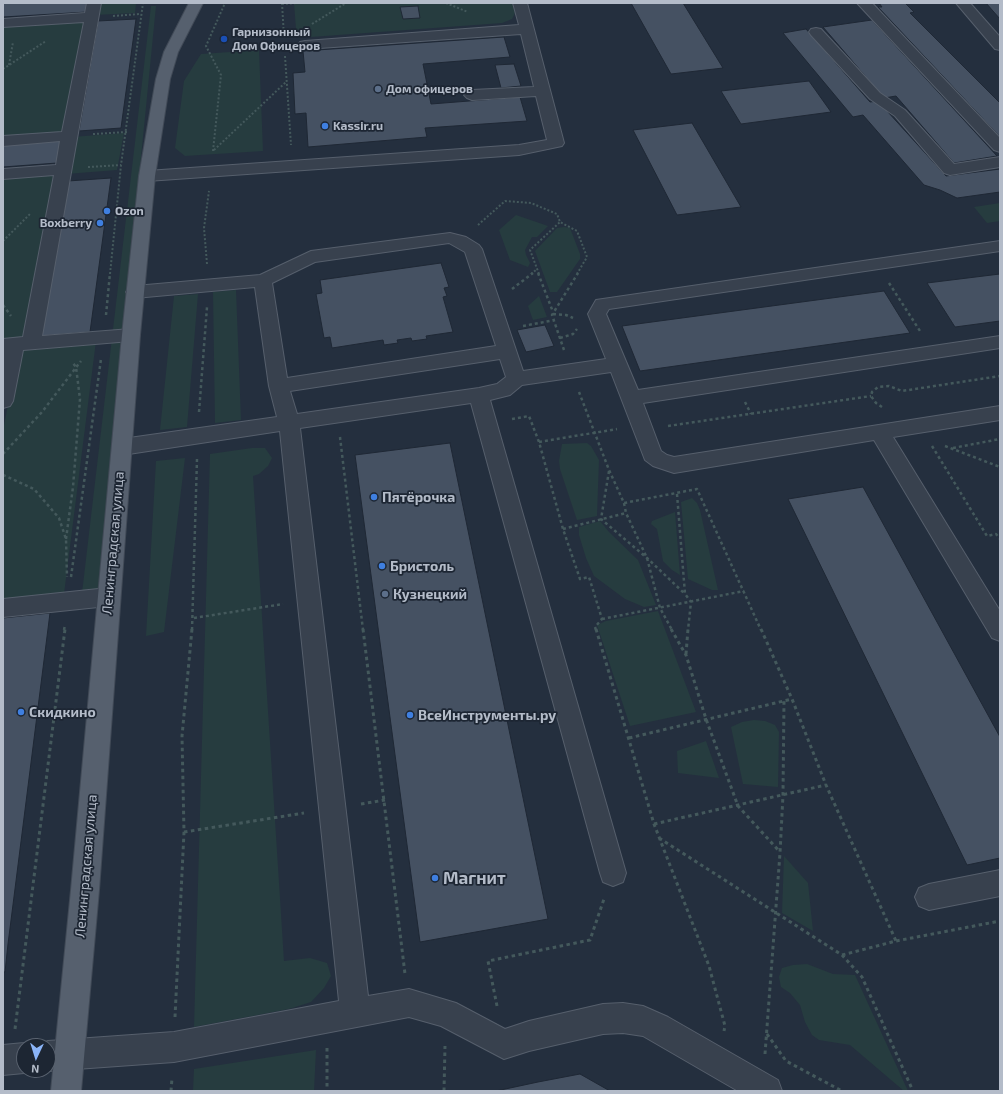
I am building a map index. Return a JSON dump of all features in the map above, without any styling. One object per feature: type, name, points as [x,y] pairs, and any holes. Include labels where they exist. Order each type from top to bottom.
[{"type":"main road","name":"Ленинградская улица","points":[[66,1091],[58,1055],[85,890],[108,597],[131,335],[147,176],[162,79],[171,52],[196,3]]},
{"type":"street","points":[[147,176],[519,150],[556,143],[520,3]]},
{"type":"street","points":[[864,3],[1000,147]]},
{"type":"street","points":[[963,3],[1000,46]]},
{"type":"street","points":[[3,23],[92,10],[63,169],[16,344],[3,402]]},
{"type":"street","points":[[305,45],[527,29]]},
{"type":"street","points":[[816,32],[875,96],[900,113],[950,170],[1000,162]]},
{"type":"street","points":[[472,95],[543,91]]},
{"type":"street","points":[[3,141],[69,136]]},
{"type":"street","points":[[3,174],[63,169]]},
{"type":"street","points":[[135,292],[263,280],[311,257],[450,238],[460,241],[473,248],[516,379]]},
{"type":"street","points":[[1000,246],[602,304],[598,308],[597,318],[617,364],[652,455],[660,461],[674,465],[1000,413]]},
{"type":"street","points":[[263,280],[279,386],[289,423],[355,1012]]},
{"type":"street","points":[[16,344],[131,335]]},
{"type":"street","points":[[630,398],[1000,342]]},
{"type":"street","points":[[279,386],[507,351]]},
{"type":"street","points":[[122,448],[479,395],[503,390],[516,379],[617,364]]},
{"type":"street","points":[[479,395],[613,873]]},
{"type":"street","points":[[887,431],[1000,631]]},
{"type":"street","points":[[3,608],[108,597]]},
{"type":"street","points":[[929,897],[1000,883]]},
{"type":"street","points":[[58,1055],[174,1047],[408,1003],[446,1013],[504,1044],[529,1036],[602,1019],[624,1018],[642,1021],[658,1027],[765,1090]]},
{"type":"path","points":[[13,1059],[68,601],[104,337],[121,165],[142,3]]},
{"type":"path","points":[[170,1091],[174,1047],[184,832],[182,736],[194,618],[197,436],[208,285],[204,228],[221,75],[206,46],[225,3]]},
{"type":"path","points":[[284,41],[282,4],[296,3]]},
{"type":"path","points":[[308,26],[346,3]]},
{"type":"path","points":[[3,69],[50,40]]},
{"type":"path","points":[[285,53],[291,148]]},
{"type":"path","points":[[213,150],[287,82]]},
{"type":"path","points":[[69,136],[126,132]]},
{"type":"path","points":[[63,169],[121,165]]},
{"type":"path","points":[[460,241],[505,201],[531,203],[557,214],[560,222],[577,230],[587,257],[553,313]]},
{"type":"path","points":[[560,222],[530,250],[553,313],[571,372],[609,470],[624,503],[626,513],[647,558],[660,608],[686,655],[706,720],[738,806],[780,853]]},
{"type":"path","points":[[876,263],[933,352]]},
{"type":"path","points":[[507,294],[536,269]]},
{"type":"path","points":[[3,305],[16,344]]},
{"type":"path","points":[[553,313],[566,315],[575,320]]},
{"type":"path","points":[[518,326],[555,320]]},
{"type":"path","points":[[560,338],[573,334],[578,327]]},
{"type":"path","points":[[3,454],[42,412],[76,366],[104,337]]},
{"type":"path","points":[[68,601],[66,539],[73,488],[80,398],[76,366],[71,361]]},
{"type":"path","points":[[871,396],[874,389],[883,386],[889,386],[902,392],[1000,376]]},
{"type":"path","points":[[539,442],[595,433],[642,428],[871,396]]},
{"type":"path","points":[[871,396],[876,404],[885,408]]},
{"type":"path","points":[[486,422],[529,416],[539,442],[563,529],[580,579],[589,577],[602,619]]},
{"type":"path","points":[[337,417],[385,800],[408,1003]]},
{"type":"path","points":[[887,431],[927,439],[987,536],[996,534],[1000,539]]},
{"type":"path","points":[[952,449],[1000,439]]},
{"type":"path","points":[[940,444],[1000,467]]},
{"type":"path","points":[[601,519],[609,470]]},
{"type":"path","points":[[3,475],[34,489],[59,518],[66,539]]},
{"type":"path","points":[[624,503],[697,490],[792,699],[826,785],[896,941]]},
{"type":"path","points":[[677,494],[685,594]]},
{"type":"path","points":[[563,529],[626,513]]},
{"type":"path","points":[[601,519],[647,558],[685,594],[691,602],[686,655]]},
{"type":"path","points":[[716,1062],[725,1026],[710,966],[654,824],[595,627],[602,619],[744,591]]},
{"type":"path","points":[[194,618],[309,599]]},
{"type":"path","points":[[629,738],[792,699]]},
{"type":"path","points":[[765,1090],[767,1034],[783,794],[784,701]]},
{"type":"path","points":[[654,824],[826,785]]},
{"type":"path","points":[[184,832],[385,800]]},
{"type":"path","points":[[659,838],[842,955],[862,977],[913,1091]]},
{"type":"path","points":[[504,1044],[488,961],[590,940],[613,873]]},
{"type":"path","points":[[842,955],[896,941],[1000,921]]},
{"type":"path","points":[[444,1091],[446,1013]]},
{"type":"path","points":[[327,1018],[327,1091]]},
{"type":"path","points":[[767,1034],[786,1061],[842,1091]]},
{"type":"green space","points":[[98,3],[136,3],[135,13],[95,15]]},
{"type":"green space","points":[[294,3],[512,3],[515,13],[512,19],[502,23],[311,37],[302,35],[296,29]]},
{"type":"green space","points":[[151,6],[156,6],[98,591],[82,593]]},
{"type":"green space","points":[[87,18],[65,133],[3,138],[3,24]]},
{"type":"green space","points":[[259,50],[263,151],[185,156],[175,148],[184,81],[201,54]]},
{"type":"green space","points":[[124,133],[117,170],[66,174],[72,137]]},
{"type":"green space","points":[[57,173],[25,340],[3,341],[3,177]]},
{"type":"green space","points":[[1000,203],[1000,221],[987,223],[974,207]]},
{"type":"green space","points":[[516,215],[548,226],[537,237],[532,237],[525,250],[530,263],[528,267],[510,260],[499,230]]},
{"type":"green space","points":[[557,228],[570,228],[580,254],[580,259],[557,292],[550,292],[535,251]]},
{"type":"green space","points":[[236,290],[241,420],[215,423],[213,292]]},
{"type":"green space","points":[[198,294],[187,427],[160,430],[174,296]]},
{"type":"green space","points":[[539,296],[547,317],[533,320],[528,306]]},
{"type":"green space","points":[[96,341],[64,594],[3,602],[3,430],[20,346]]},
{"type":"green space","points":[[587,443],[591,446],[599,460],[597,516],[577,520],[560,469],[559,461],[562,444]]},
{"type":"green space","points":[[252,448],[265,448],[272,458],[268,466],[259,474],[253,476],[284,961],[310,958],[327,963],[331,976],[324,988],[311,1002],[289,1009],[194,1027],[210,454]]},
{"type":"green space","points":[[185,458],[164,632],[146,636],[156,461]]},
{"type":"green space","points":[[692,498],[697,503],[700,510],[718,590],[712,590],[688,579],[681,502]]},
{"type":"green space","points":[[675,512],[680,575],[672,570],[663,561],[657,529],[651,524],[652,521]]},
{"type":"green space","points":[[600,521],[609,532],[638,560],[656,605],[644,607],[625,599],[594,576],[586,558],[579,535],[579,527]]},
{"type":"green space","points":[[658,611],[696,712],[630,726],[597,625],[606,621]]},
{"type":"green space","points":[[754,720],[765,721],[775,725],[779,732],[778,787],[743,784],[731,727],[742,722]]},
{"type":"green space","points":[[706,741],[719,778],[678,773],[677,751]]},
{"type":"green space","points":[[784,856],[808,883],[813,931],[782,913]]},
{"type":"green space","points":[[807,964],[833,974],[855,975],[908,1091],[904,1091],[850,1045],[819,1040],[812,1035],[805,1022],[800,1005],[790,993],[781,987],[779,977],[782,968],[793,965]]},
{"type":"green space","points":[[316,1050],[314,1091],[193,1091],[194,1069]]},
{"type":"building","points":[[3,3],[88,3],[87,12],[3,17]]},
{"type":"building","points":[[631,3],[683,3],[723,68],[671,74]]},
{"type":"building","points":[[879,3],[905,3],[914,12],[910,13],[1000,103],[1000,137],[878,7],[882,7]]},
{"type":"building","points":[[986,3],[1000,3],[1000,19]]},
{"type":"building","points":[[418,6],[420,18],[403,19],[400,7]]},
{"type":"building","points":[[136,19],[121,128],[79,131],[98,21]]},
{"type":"building","points":[[872,20],[997,156],[954,163],[896,96],[884,98],[823,27]]},
{"type":"building","points":[[806,29],[870,102],[878,101],[946,176],[1000,169],[1000,192],[957,198],[940,190],[924,185],[863,115],[853,117],[783,33]]},
{"type":"building","points":[[504,37],[510,57],[423,64],[431,104],[520,97],[527,121],[425,128],[427,137],[308,147],[306,113],[295,114],[293,73],[305,72],[303,51]]},
{"type":"building","points":[[514,64],[521,86],[501,88],[495,65]]},
{"type":"building","points":[[809,81],[831,112],[741,124],[721,91]]},
{"type":"building","points":[[692,123],[741,207],[677,215],[633,130]]},
{"type":"building","points":[[61,140],[57,163],[3,167],[3,144]]},
{"type":"building","points":[[111,178],[90,332],[40,336],[68,181]]},
{"type":"building","points":[[441,263],[449,287],[444,288],[447,296],[443,297],[453,332],[426,336],[427,339],[412,341],[411,338],[397,340],[398,343],[384,345],[383,340],[332,348],[330,337],[324,338],[316,294],[322,293],[320,280]]},
{"type":"building","points":[[1000,274],[1000,321],[955,327],[927,283]]},
{"type":"building","points":[[884,291],[910,333],[640,371],[622,326]]},
{"type":"building","points":[[545,325],[554,346],[526,352],[517,330]]},
{"type":"building","points":[[450,443],[548,919],[420,942],[355,455]]},
{"type":"building","points":[[863,487],[1000,737],[1000,858],[967,865],[788,499]]},
{"type":"building","points":[[50,613],[5,972],[3,972],[3,618]]},
{"type":"building","points":[[580,1074],[610,1091],[496,1091],[538,1082]]},
{"type":"place","name":"Гарнизонный Дом Офицеров","points":[[224,39]]},
{"type":"place","name":"Дом офицеров","points":[[378,89]]},
{"type":"place","name":"Kassir.ru","points":[[325,126]]},
{"type":"place","name":"Ozon","points":[[107,211]]},
{"type":"place","name":"Boxberry","points":[[100,223]]},
{"type":"place","name":"Пятёрочка","points":[[374,497]]},
{"type":"place","name":"Бристоль","points":[[382,566]]},
{"type":"place","name":"Кузнецкий","points":[[385,594]]},
{"type":"place","name":"Скидкино","points":[[21,712]]},
{"type":"place","name":"ВсеИнструменты.ру","points":[[410,715]]},
{"type":"place","name":"Магнит","points":[[435,878]]}]
